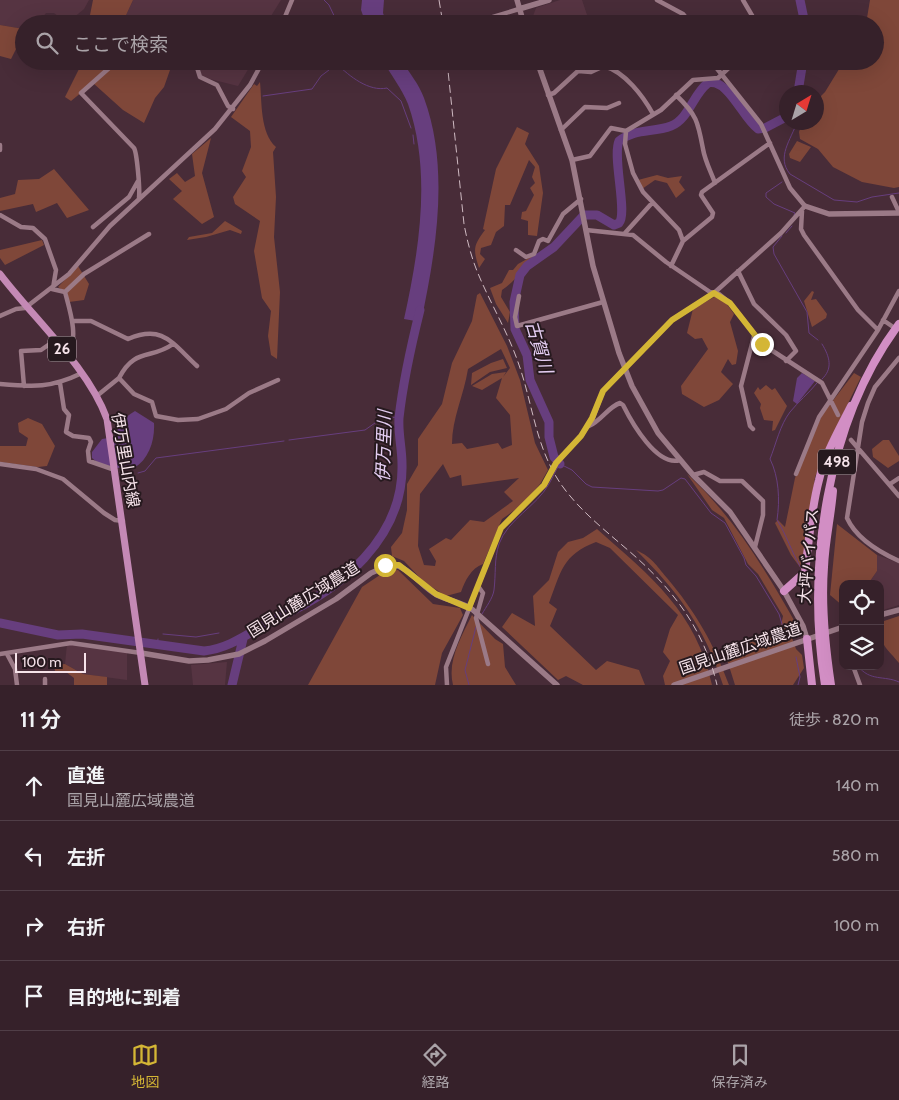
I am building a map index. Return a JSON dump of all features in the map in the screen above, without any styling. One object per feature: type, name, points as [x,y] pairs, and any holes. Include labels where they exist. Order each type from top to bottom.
[{"type":"highway","name":"大坪バイパス","points":[[825,685],[820,654],[817,613],[820,543],[835,468],[845,434],[874,362],[897,326]]},
{"type":"highway","points":[[784,591],[805,572],[811,518],[819,478],[832,442],[874,362]]},
{"type":"highway","points":[[831,685],[824,634],[824,567],[835,468]]},
{"type":"highway","points":[[806,639],[812,685]]},
{"type":"main road","name":"伊万里山内線","points":[[0,274],[26,308],[82,372],[98,395],[110,431],[145,685]]},
{"type":"street","points":[[286,15],[292,0]]},
{"type":"street","points":[[516,0],[522,15]]},
{"type":"street","points":[[499,15],[549,0]]},
{"type":"street","points":[[657,0],[684,15]]},
{"type":"street","points":[[743,0],[752,15]]},
{"type":"street","points":[[107,70],[81,92],[137,153],[136,167],[140,198]]},
{"type":"street","points":[[198,70],[200,77],[217,85],[228,106],[233,109]]},
{"type":"street","points":[[0,316],[16,309],[26,308],[52,289],[140,198],[215,130],[233,109],[258,70]]},
{"type":"street","points":[[540,70],[572,160],[585,227],[603,302],[625,369],[643,408],[658,433],[680,460],[730,512],[784,591],[803,626],[806,639]]},
{"type":"street","points":[[548,95],[554,93],[578,71],[591,72],[595,70]]},
{"type":"street","points":[[614,70],[645,99],[654,114]]},
{"type":"street","points":[[718,70],[761,124],[790,188],[804,208],[829,214],[899,212],[892,197]]},
{"type":"street","points":[[625,135],[666,107],[692,80],[722,76],[728,70]]},
{"type":"street","points":[[676,96],[689,108],[700,126],[703,150],[715,183]]},
{"type":"street","points":[[561,130],[585,107],[607,108],[619,103]]},
{"type":"street","points":[[572,160],[590,156],[611,128],[625,135]]},
{"type":"street","points":[[625,135],[633,174],[652,203],[679,230],[683,241]]},
{"type":"street","points":[[671,266],[683,241],[712,217],[713,213],[701,195],[770,143]]},
{"type":"street","points":[[0,145],[0,150]]},
{"type":"street","points":[[93,227],[129,197],[139,180]]},
{"type":"street","points":[[516,250],[526,258],[534,254],[539,241],[543,239],[548,241],[563,214],[581,199]]},
{"type":"street","points":[[625,233],[652,203]]},
{"type":"street","points":[[447,685],[446,666],[471,609],[501,528],[544,485],[557,462],[589,426],[603,391],[672,320],[714,293],[782,234],[804,208]]},
{"type":"street","points":[[804,208],[801,229],[804,235],[858,310],[878,330]]},
{"type":"street","points":[[0,214],[21,227],[33,228],[45,239],[56,270],[52,289]]},
{"type":"street","points":[[585,227],[633,235],[671,266],[730,303],[762,344],[817,379],[827,389],[838,415]]},
{"type":"street","points":[[65,292],[84,274],[149,234]]},
{"type":"street","points":[[738,271],[754,304],[786,334],[796,350],[786,361]]},
{"type":"street","points":[[52,289],[65,292]]},
{"type":"street","points":[[796,474],[819,417],[878,330],[899,291]]},
{"type":"street","points":[[65,292],[72,321],[72,348],[68,356]]},
{"type":"street","points":[[519,296],[515,317],[517,326],[603,302]]},
{"type":"street","points":[[884,320],[897,326]]},
{"type":"street","points":[[72,321],[91,321],[128,339],[145,332],[161,335],[197,366]]},
{"type":"street","points":[[753,429],[750,426],[741,386],[754,336]]},
{"type":"street","points":[[24,386],[21,352],[41,350],[54,341]]},
{"type":"street","points":[[98,395],[119,378],[135,357],[157,353],[173,344]]},
{"type":"street","points":[[899,358],[875,388],[868,403],[862,422],[847,518],[850,524],[879,552],[899,561]]},
{"type":"street","points":[[0,384],[24,386],[60,383],[82,372]]},
{"type":"street","points":[[119,378],[134,394],[152,402],[156,416],[187,420],[226,409],[249,393],[278,380]]},
{"type":"street","points":[[60,383],[64,409],[69,416],[66,432],[73,436],[89,438],[91,442],[88,451],[89,461],[116,470]]},
{"type":"street","points":[[589,426],[596,423],[614,405],[620,403],[624,405],[634,428],[644,439],[667,460],[673,462],[680,460]]},
{"type":"street","points":[[851,440],[899,496]]},
{"type":"street","points":[[0,464],[36,469],[63,479],[104,513],[115,520],[123,520]]},
{"type":"street","points":[[693,475],[704,472],[720,481],[742,481],[763,501],[763,515],[755,548]]},
{"type":"street","points":[[890,484],[899,478]]},
{"type":"street","name":"国見山麓広域農道","points":[[141,653],[189,661],[227,658],[252,648],[336,599],[370,573],[392,564],[406,569],[436,594],[471,609],[557,685]]},
{"type":"street","points":[[478,586],[483,594],[477,612],[478,625],[488,664]]},
{"type":"street","points":[[884,614],[899,610]]},
{"type":"street","name":"国見山麓広域農道","points":[[674,685],[839,628]]},
{"type":"street","points":[[0,654],[71,642],[141,653]]},
{"type":"street","points":[[7,654],[15,669],[17,685]]},
{"type":"street","points":[[854,670],[860,685]]},
{"type":"shaded area","points":[[0,0],[89,0],[84,9],[77,15],[46,13],[44,15],[15,15],[15,28],[0,25]]},
{"type":"shaded area","points":[[93,0],[133,0],[126,15],[90,15]]},
{"type":"shaded area","points":[[133,0],[281,0],[272,15],[126,15]]},
{"type":"shaded area","points":[[362,0],[384,0],[384,15],[363,15],[361,10]]},
{"type":"shaded area","points":[[560,0],[582,0],[587,15],[533,15],[536,8]]},
{"type":"shaded area","points":[[870,0],[899,0],[899,187],[894,188],[862,182],[833,167],[818,149],[800,139],[799,132],[800,130],[824,130],[824,93],[838,70],[884,70],[884,15],[868,15]]},
{"type":"shaded area","points":[[0,25],[15,28],[15,51],[11,59],[0,56]]},
{"type":"shaded area","points":[[78,70],[170,70],[164,87],[155,98],[144,123],[123,110],[93,83],[71,101],[65,97]]},
{"type":"shaded area","points":[[200,70],[248,70],[238,86],[202,77]]},
{"type":"shaded area","points":[[389,70],[408,70],[417,84],[424,98],[432,125],[437,153],[438,210],[431,267],[421,322],[404,319],[418,239],[421,212],[421,184],[420,157],[415,130],[408,104]]},
{"type":"shaded area","points":[[260,82],[264,126],[276,147],[273,152],[276,197],[274,237],[280,292],[277,359],[271,355],[268,336],[271,311],[262,298],[254,251],[260,221],[235,204],[233,197],[246,177],[242,171],[251,147],[250,131],[231,117],[254,84],[257,86]]},
{"type":"shaded area","points":[[517,127],[529,133],[525,144],[539,166],[543,193],[537,236],[528,235],[528,221],[521,219],[522,212],[526,211],[534,195],[530,188],[535,183],[532,177],[535,167],[529,160],[510,205],[505,205],[504,226],[496,232],[491,245],[481,248],[480,254],[485,259],[479,268],[475,248],[485,230],[483,229],[496,169]]},
{"type":"shaded area","points":[[211,138],[202,173],[214,217],[202,224],[173,199],[182,191],[169,179],[177,173],[185,182],[195,176],[192,154]]},
{"type":"shaded area","points":[[797,141],[811,147],[800,162],[790,158],[789,154]]},
{"type":"shaded area","points":[[54,169],[89,210],[67,218],[57,203],[36,212],[33,204],[0,211],[0,198],[15,194],[18,180],[39,179]]},
{"type":"shaded area","points":[[657,175],[668,178],[682,176],[679,182],[685,190],[676,198],[667,183],[655,180],[642,189],[638,180]]},
{"type":"shaded area","points":[[225,221],[242,231],[241,234],[230,230],[187,240],[189,237],[212,233]]},
{"type":"shaded area","points":[[42,240],[44,245],[5,265],[0,258],[0,250]]},
{"type":"shaded area","points":[[536,254],[535,260],[502,290],[501,297],[510,312],[508,323],[496,304],[490,288],[502,283],[509,270],[513,270],[518,264]]},
{"type":"shaded area","points":[[78,266],[89,284],[84,300],[69,302],[67,293],[58,287]]},
{"type":"shaded area","points":[[812,291],[814,292],[811,300],[816,299],[827,314],[826,318],[812,327],[804,301]]},
{"type":"shaded area","points":[[480,293],[507,346],[520,380],[535,443],[548,470],[540,484],[522,505],[502,519],[483,564],[472,572],[461,592],[446,596],[424,582],[404,561],[392,556],[391,547],[402,533],[407,510],[407,484],[418,465],[418,439],[442,404],[452,363],[472,321],[477,295]],"holes":[[[501,349],[510,368],[503,377],[506,372],[492,374],[472,386],[482,390],[502,378],[496,398],[510,415],[512,445],[502,449],[498,443],[467,449],[462,443],[452,444],[454,425],[468,369]],[[443,464],[450,478],[461,475],[462,486],[519,478],[504,492],[513,501],[484,522],[470,520],[451,540],[446,538],[429,549],[436,561],[435,566],[424,565],[418,546],[420,494]]]},
{"type":"shaded area","points":[[716,296],[726,303],[734,314],[730,322],[738,351],[736,364],[732,365],[728,359],[721,372],[733,384],[719,400],[704,407],[682,394],[681,386],[708,349],[702,338],[695,339],[687,333],[693,309]]},
{"type":"shaded area","points":[[503,359],[507,368],[490,372],[471,385],[472,373]]},
{"type":"shaded area","points":[[802,373],[815,381],[797,404],[793,401],[797,378]]},
{"type":"shaded area","points":[[854,373],[861,377],[830,440],[815,477],[802,570],[791,555],[775,523],[778,520],[785,527],[795,478],[822,415]]},
{"type":"shaded area","points":[[766,385],[772,390],[775,388],[787,406],[775,430],[772,431],[773,421],[764,420],[760,408],[761,404],[754,393],[758,387],[760,390]]},
{"type":"shaded area","points":[[135,411],[154,423],[152,442],[144,460],[134,468],[123,468],[106,466],[92,458],[92,452],[102,439],[115,437],[122,422]]},
{"type":"shaded area","points":[[28,418],[42,424],[55,446],[47,466],[38,467],[0,462],[0,446],[26,446],[28,438],[19,432],[18,423]]},
{"type":"shaded area","points":[[883,440],[889,440],[899,456],[899,461],[888,468],[873,457],[872,449]]},
{"type":"shaded area","points":[[687,474],[704,490],[734,525],[772,582],[795,622],[792,638],[796,649],[802,655],[804,668],[793,685],[735,685],[723,647],[780,630],[783,616],[758,574],[748,564],[724,518],[712,510]]},
{"type":"shaded area","points":[[837,524],[877,555],[877,571],[871,580],[839,580],[839,603],[830,595]]},
{"type":"shaded area","points":[[597,529],[652,580],[683,616],[695,636],[705,659],[712,685],[665,685],[663,676],[670,661],[663,652],[670,629],[678,615],[610,548],[596,542],[576,553],[564,566],[549,603],[557,609],[550,626],[596,670],[607,661],[639,670],[645,685],[583,685],[566,676],[558,680],[502,627],[512,613],[535,626],[533,596],[549,580],[558,552],[568,542],[583,538]]},
{"type":"shaded area","points":[[636,550],[653,562],[677,590],[695,616],[717,656],[729,685],[723,685],[716,664],[689,612],[665,581]]},
{"type":"shaded area","points":[[877,555],[899,563],[899,605],[884,610],[884,580],[871,580],[877,571]]},
{"type":"shaded area","points":[[398,570],[433,604],[460,608],[463,615],[442,653],[435,685],[308,685],[362,587],[386,571]]},
{"type":"shaded area","points":[[472,615],[495,639],[503,644],[505,667],[516,685],[453,685],[453,658]]},
{"type":"shaded area","points":[[899,616],[899,663],[884,644],[884,621]]},
{"type":"shaded area","points":[[67,644],[127,652],[127,680],[83,674],[65,664]]},
{"type":"shaded area","points":[[227,662],[225,685],[193,685],[191,665]]},
{"type":"shaded area","points":[[65,664],[83,674],[107,677],[107,685],[74,685],[74,678],[66,672],[55,671],[54,665]]},
{"type":"waterway","points":[[324,0],[334,15]]},
{"type":"waterway","name":"古賀川","points":[[800,0],[803,15]]},
{"type":"waterway","points":[[263,96],[312,89],[321,76],[329,70]]},
{"type":"waterway","points":[[344,70],[353,78],[373,88],[387,88],[401,101],[411,128]]},
{"type":"waterway","name":"古賀川","points":[[799,85],[802,70]]},
{"type":"waterway","name":"古賀川","points":[[560,464],[554,457],[549,437],[549,422],[530,380],[527,355],[515,329],[514,302],[520,275],[527,266],[554,247],[584,215],[597,215],[614,225],[619,223],[622,208],[617,159],[619,141],[631,134],[664,128],[677,123],[687,112],[698,93],[708,83],[722,86],[758,129],[765,128],[779,121]]},
{"type":"waterway","points":[[793,130],[784,155],[786,168],[790,174],[834,200],[857,202],[872,197],[899,193]]},
{"type":"waterway","points":[[413,135],[414,144]]},
{"type":"waterway","points":[[782,182],[766,193],[766,197],[774,204],[795,213],[794,215]]},
{"type":"waterway","points":[[786,233],[792,226]]},
{"type":"waterway","points":[[782,236],[773,247],[774,254],[807,312],[809,333],[818,340]]},
{"type":"waterway","name":"伊万里川","points":[[0,623],[58,635],[82,634],[204,651],[234,642],[302,606],[324,592],[364,558],[380,538],[392,515],[400,491],[402,464],[399,418],[420,310]]},
{"type":"waterway","points":[[822,344],[827,354],[829,367],[822,379]]},
{"type":"waterway","points":[[801,568],[777,520],[778,489],[770,459],[787,417],[817,383]]},
{"type":"waterway","points":[[391,419],[394,417],[399,420]]},
{"type":"waterway","points":[[289,440],[365,430],[382,418],[386,418]]},
{"type":"waterway","points":[[138,473],[145,471],[156,458],[284,441]]},
{"type":"waterway","name":"古賀川","points":[[482,614],[493,593],[496,555],[503,535],[515,520],[537,500],[560,464],[572,470],[586,484],[592,487],[658,491],[663,490],[681,478],[685,479],[711,513],[725,523],[746,565],[756,576],[779,614],[785,634]]},
{"type":"waterway","points":[[469,685],[465,670],[476,627]]},
{"type":"waterway","points":[[163,634],[196,637],[219,633]]},
{"type":"waterway","name":"伊万里川","points":[[157,646],[158,639]]},
{"type":"waterway","points":[[232,685],[243,639]]},
{"type":"waterway","name":"古賀川","points":[[796,657],[800,677],[798,685]]},
{"type":"waterway","points":[[862,670],[872,676],[899,682]]},
{"type":"railway","points":[[439,0],[442,15]]},
{"type":"railway","points":[[448,70],[464,224],[468,242],[477,271],[515,353],[548,461],[566,491],[580,507],[645,565],[672,595],[695,628],[704,646],[717,685]]},
{"type":"route","points":[[385,565],[399,565],[426,588],[444,598],[460,602],[469,608],[493,544],[508,518],[524,507],[544,485],[556,463],[589,426],[603,391],[672,320],[714,293],[719,294],[730,303],[762,344]]}]
